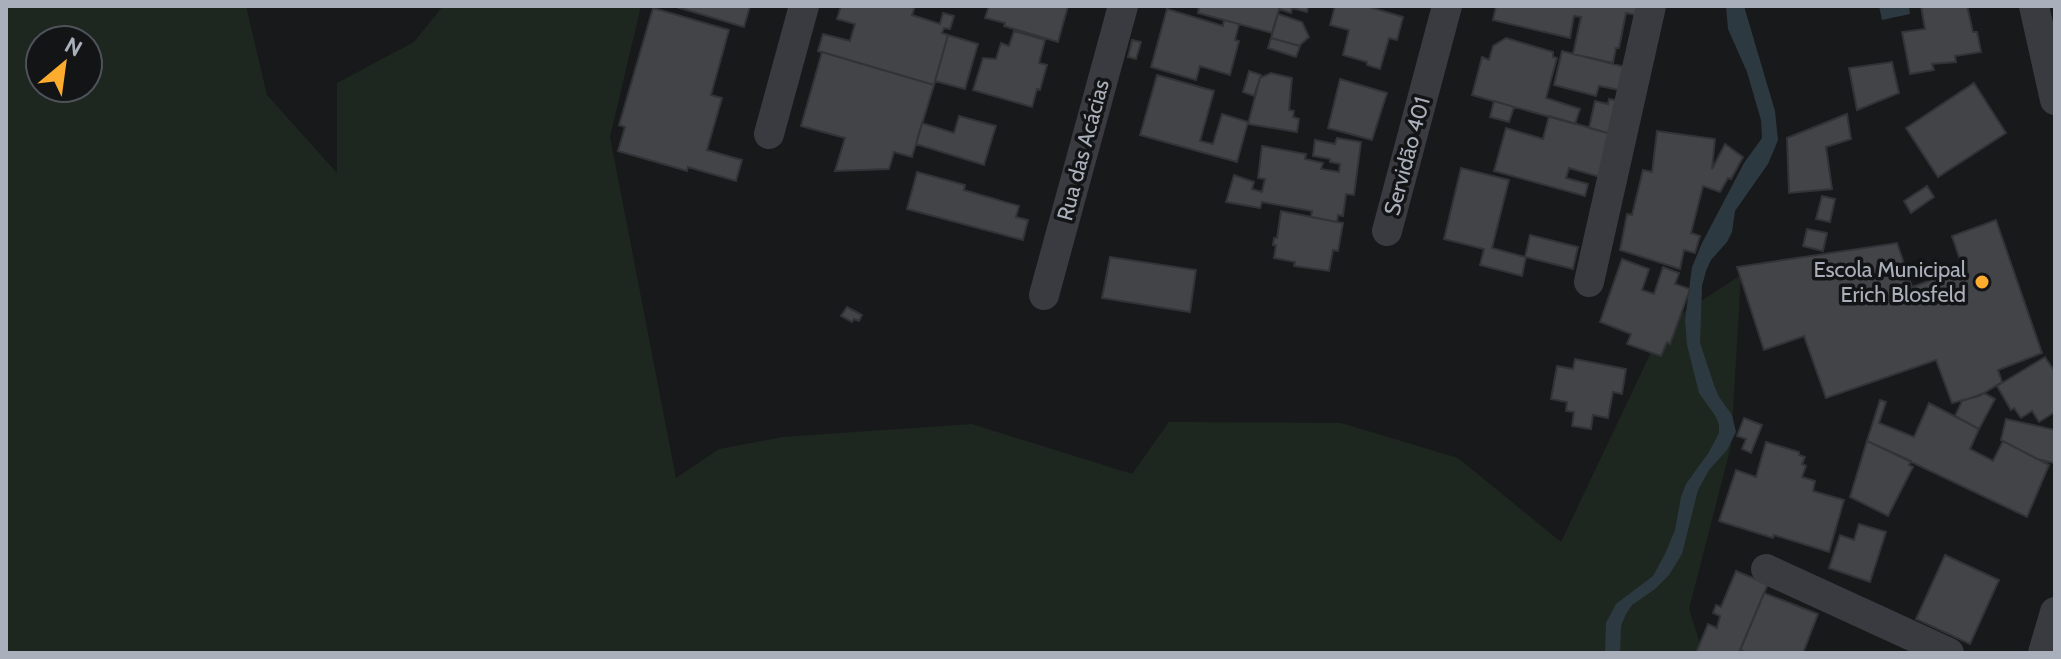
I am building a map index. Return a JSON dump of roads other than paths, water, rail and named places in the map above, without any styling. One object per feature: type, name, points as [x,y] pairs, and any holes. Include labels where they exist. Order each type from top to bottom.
[{"type":"street","points":[[769,134],[804,6]]},
{"type":"street","name":"Rua das Acácias","points":[[1044,295],[1123,6]]},
{"type":"street","name":"Servidão 401","points":[[1387,231],[1447,6]]},
{"type":"street","points":[[1589,282],[1651,6]]},
{"type":"street","points":[[2034,6],[2055,100]]},
{"type":"street","points":[[1766,569],[1949,653]]},
{"type":"street","points":[[2043,653],[2055,612]]},
{"type":"place","name":"Escola Municipal Erich Blosfeld","points":[[1982,282]]}]
